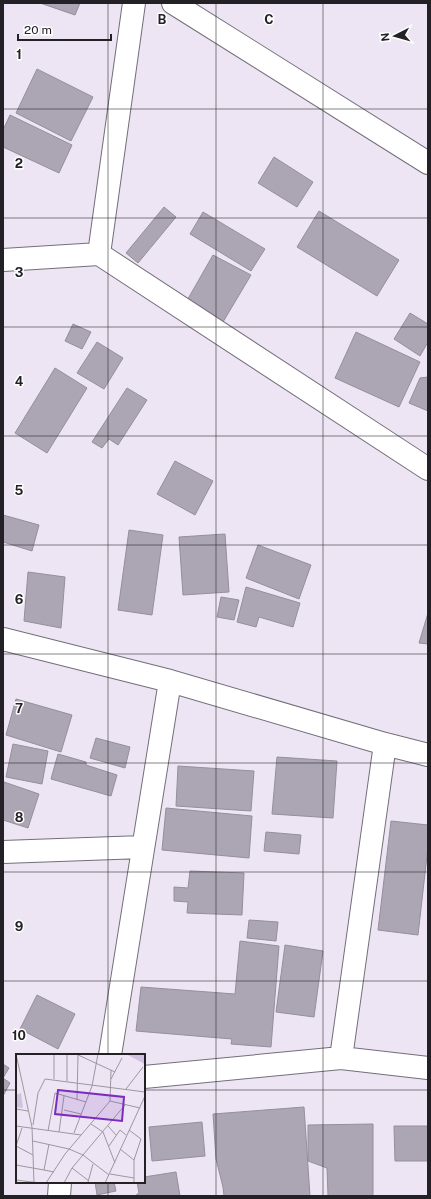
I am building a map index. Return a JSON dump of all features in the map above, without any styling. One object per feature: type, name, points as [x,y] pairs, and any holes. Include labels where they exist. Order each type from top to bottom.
[{"type":"street","points":[[99,254],[134,3]]},
{"type":"street","points":[[173,3],[428,163]]},
{"type":"street","points":[[3,260],[99,254],[428,469]]},
{"type":"street","points":[[3,639],[170,681],[385,744],[428,755]]},
{"type":"street","points":[[110,1054],[170,681]]},
{"type":"street","points":[[341,1058],[385,744]]},
{"type":"street","points":[[3,852],[143,847]]},
{"type":"street","points":[[145,1078],[341,1058],[428,1068]]},
{"type":"street","points":[[58,1196],[60,1183]]},
{"type":"building","points":[[40,3],[80,3],[75,15]]},
{"type":"building","points":[[37,69],[93,97],[71,141],[16,113]]},
{"type":"building","points":[[10,115],[72,145],[59,173],[3,147],[3,130]]},
{"type":"building","points":[[274,157],[313,182],[297,207],[258,183]]},
{"type":"building","points":[[164,207],[176,217],[138,263],[126,253]]},
{"type":"building","points":[[319,211],[399,260],[377,296],[297,247]]},
{"type":"building","points":[[203,212],[265,249],[251,271],[190,234]]},
{"type":"building","points":[[213,255],[251,275],[223,322],[185,304]]},
{"type":"building","points":[[410,313],[428,324],[428,342],[420,356],[394,339]]},
{"type":"building","points":[[73,324],[91,332],[82,349],[65,341]]},
{"type":"building","points":[[356,332],[420,362],[399,407],[335,378]]},
{"type":"building","points":[[97,342],[123,358],[104,389],[77,373]]},
{"type":"building","points":[[55,368],[87,388],[47,453],[15,433]]},
{"type":"building","points":[[428,377],[428,411],[409,403],[420,378]]},
{"type":"building","points":[[127,388],[147,400],[118,445],[109,439],[102,448],[92,442]]},
{"type":"building","points":[[175,461],[213,481],[195,515],[157,494]]},
{"type":"building","points":[[3,515],[39,525],[32,551],[3,542]]},
{"type":"building","points":[[129,530],[163,535],[152,615],[118,610]]},
{"type":"building","points":[[225,534],[229,592],[183,595],[179,537]]},
{"type":"building","points":[[258,545],[311,565],[299,599],[246,578]]},
{"type":"building","points":[[28,572],[65,577],[61,628],[24,621]]},
{"type":"building","points":[[246,587],[300,603],[293,627],[259,617],[256,627],[237,622]]},
{"type":"building","points":[[221,597],[239,600],[234,620],[217,617]]},
{"type":"building","points":[[428,613],[428,644],[419,643]]},
{"type":"building","points":[[16,699],[72,715],[61,752],[6,735]]},
{"type":"building","points":[[96,738],[130,747],[125,768],[90,758]]},
{"type":"building","points":[[13,744],[48,751],[42,784],[6,777]]},
{"type":"building","points":[[58,754],[86,762],[86,765],[117,775],[111,796],[51,779]]},
{"type":"building","points":[[277,757],[337,761],[333,818],[272,814]]},
{"type":"building","points":[[178,766],[254,771],[251,811],[176,806]]},
{"type":"building","points":[[4,782],[39,794],[28,828],[3,820]]},
{"type":"building","points":[[166,808],[252,816],[249,858],[162,850]]},
{"type":"building","points":[[391,821],[428,825],[428,847],[418,935],[378,930]]},
{"type":"building","points":[[266,832],[301,835],[299,854],[264,851]]},
{"type":"building","points":[[190,871],[244,873],[242,915],[187,913],[188,902],[174,901],[174,887],[188,888]]},
{"type":"building","points":[[249,920],[278,922],[276,941],[247,938]]},
{"type":"building","points":[[240,941],[279,946],[271,1047],[231,1044],[232,1039],[136,1031],[141,987],[235,994]]},
{"type":"building","points":[[285,945],[323,951],[314,1017],[276,1012]]},
{"type":"building","points":[[37,995],[75,1014],[58,1049],[20,1029]]},
{"type":"building","points":[[3,1064],[9,1068],[3,1078]]},
{"type":"building","points":[[3,1078],[10,1083],[3,1096]]},
{"type":"building","points":[[304,1107],[310,1196],[224,1196],[216,1159],[213,1114]]},
{"type":"building","points":[[202,1122],[205,1156],[152,1161],[149,1127]]},
{"type":"building","points":[[373,1124],[373,1196],[328,1196],[327,1168],[308,1161],[308,1125]]},
{"type":"building","points":[[394,1126],[428,1126],[428,1161],[395,1161]]},
{"type":"building","points":[[176,1172],[180,1196],[135,1196],[139,1193],[137,1183],[145,1183],[145,1177]]},
{"type":"building","points":[[95,1183],[114,1183],[116,1191],[97,1195]]}]
